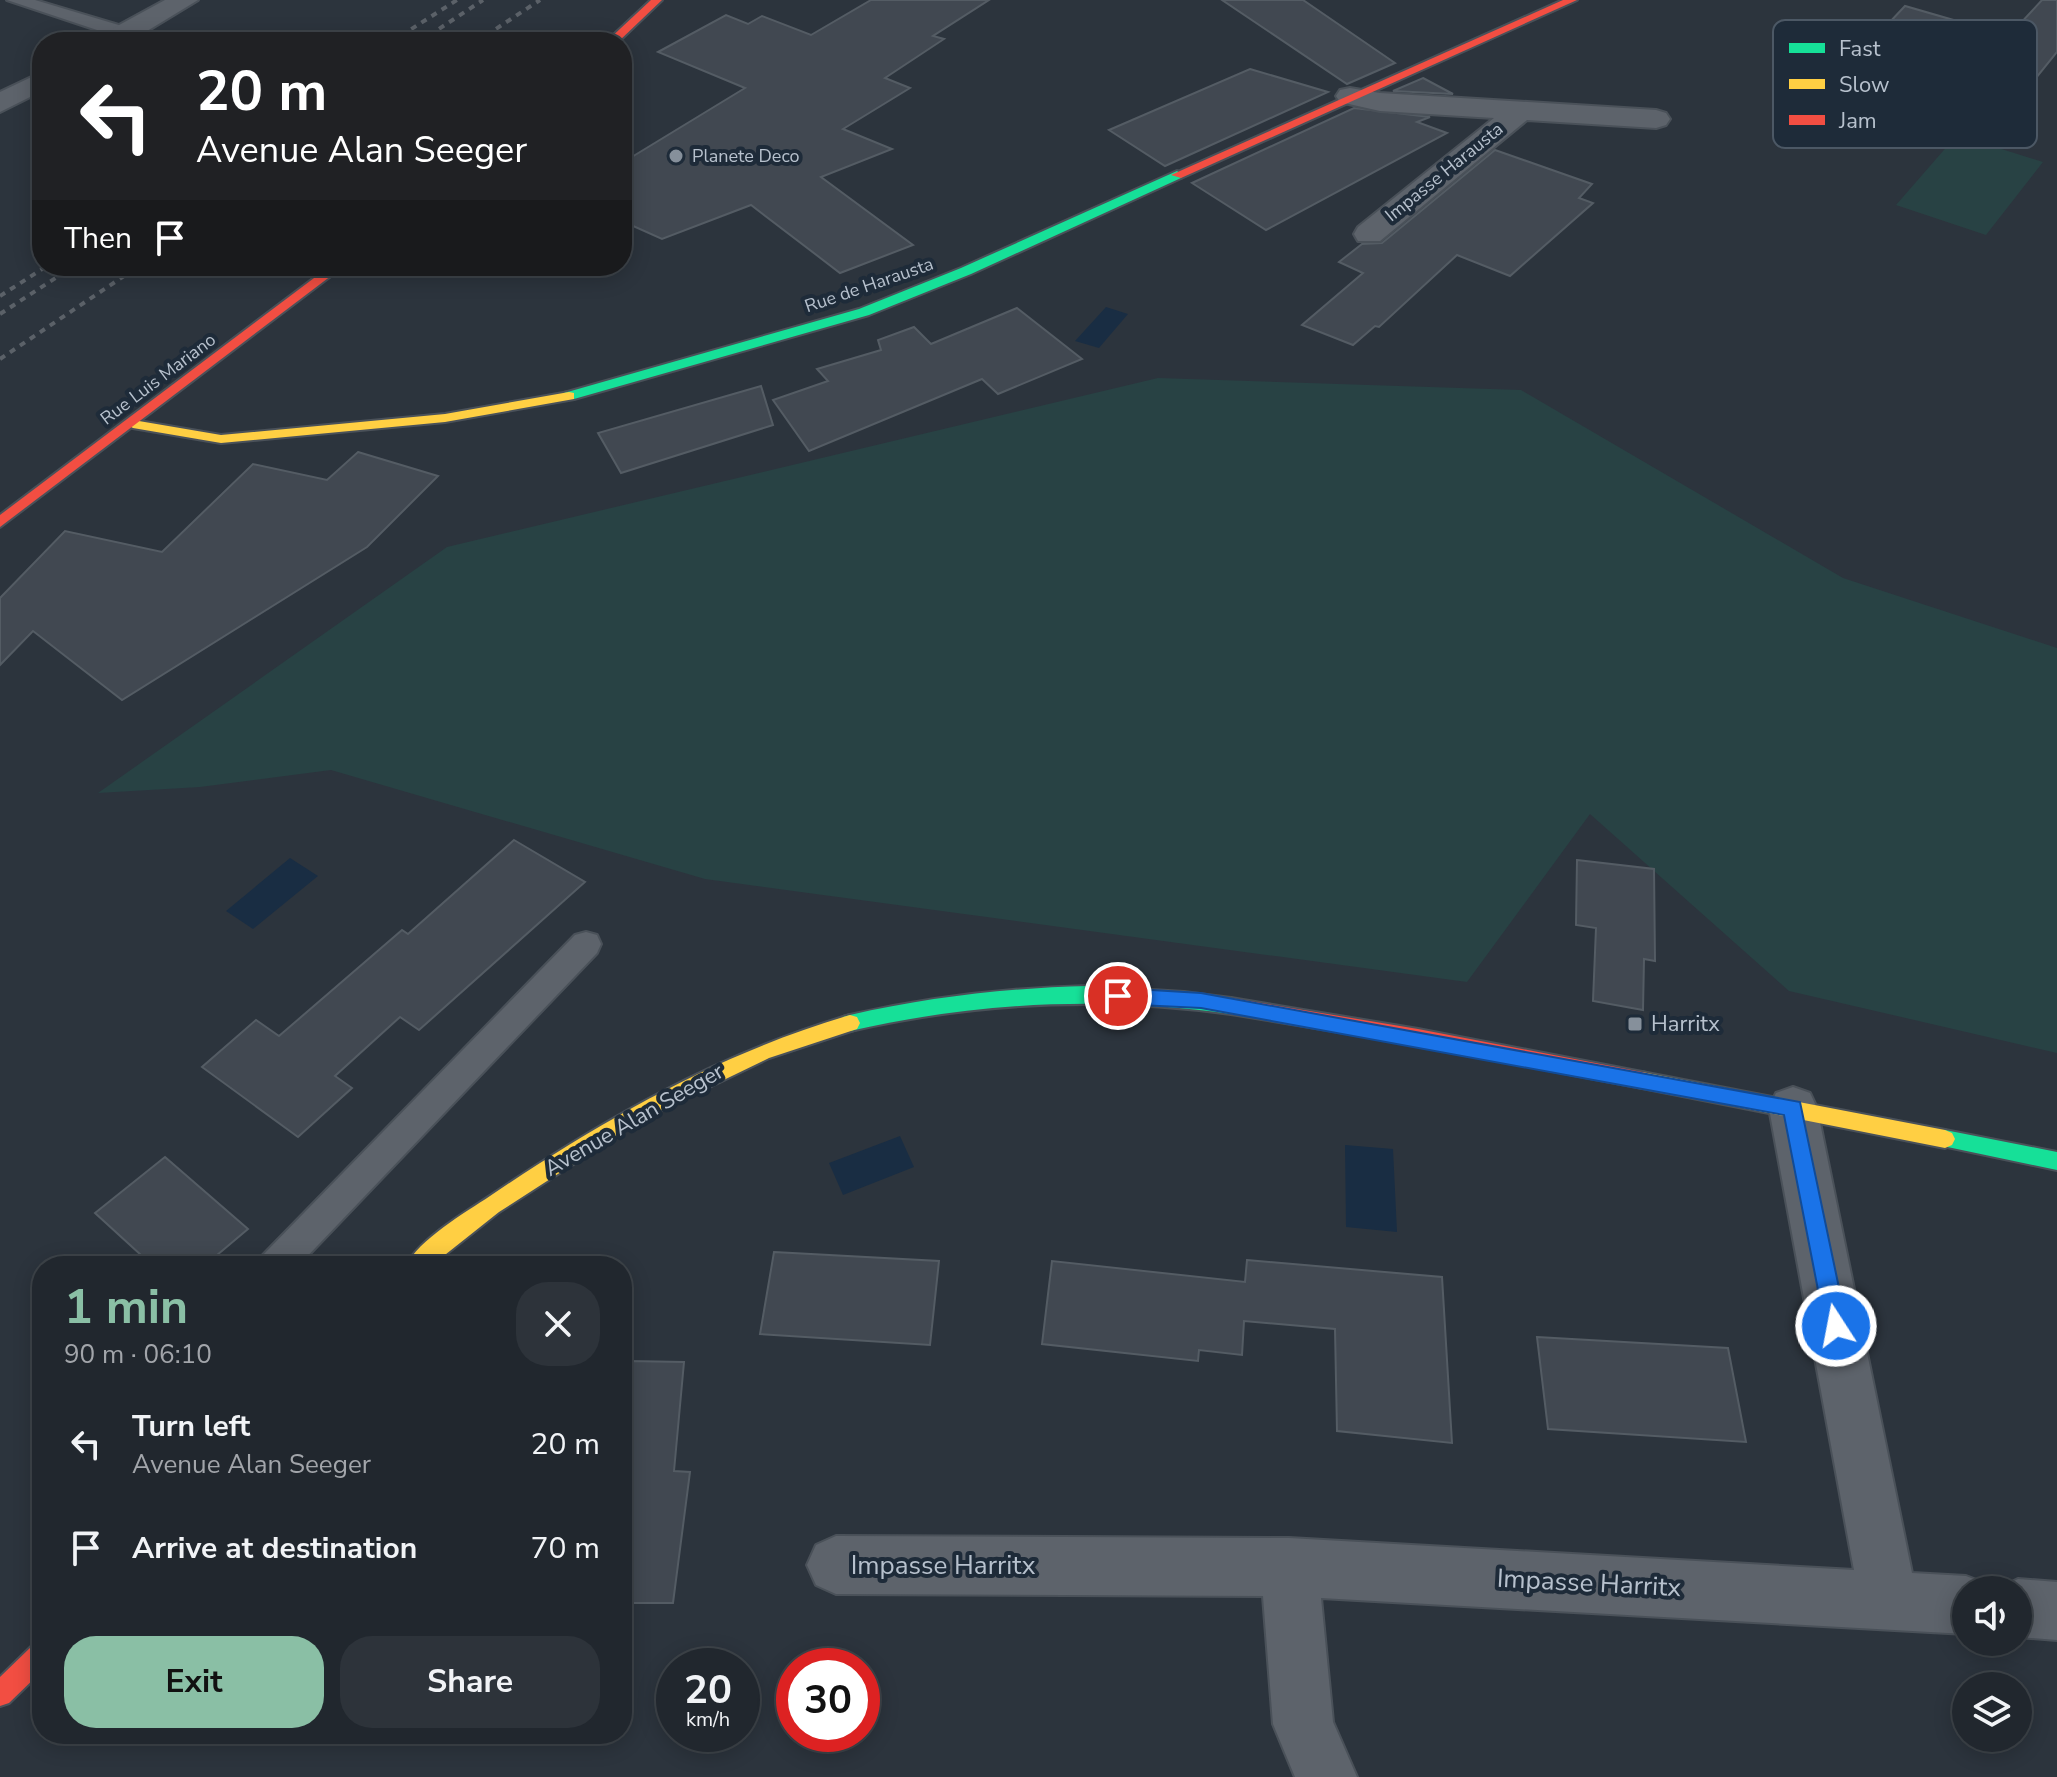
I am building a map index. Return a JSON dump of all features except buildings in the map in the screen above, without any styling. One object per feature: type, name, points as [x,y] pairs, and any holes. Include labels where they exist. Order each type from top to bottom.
[{"type":"street","points":[[128,32],[185,0]]},
{"type":"street","points":[[623,32],[657,0]]},
{"type":"street","name":"Rue de Harausta","points":[[133,424],[221,439],[445,418],[574,395],[864,312],[966,271],[1350,96],[1572,0]]},
{"type":"street","points":[[0,103],[32,85]]},
{"type":"street","name":"Impasse Harausta","points":[[1350,96],[1380,102],[1656,119]]},
{"type":"street","name":"Impasse Harausta","points":[[1369,234],[1520,111]]},
{"type":"street","name":"Rue Luis Mariano","points":[[0,522],[325,276]]},
{"type":"street","name":"Avenue Alan Seeger","points":[[427,1256],[441,1241],[559,1160],[698,1079],[792,1038],[914,1007],[1062,993],[1201,1001],[1793,1108],[2057,1161]]},
{"type":"street","points":[[1793,1108],[1888,1599]]},
{"type":"street","name":"Impasse Harritx","points":[[836,1565],[1289,1567],[1952,1604]]},
{"type":"street","points":[[1289,1567],[1303,1724],[1326,1777]]},
{"type":"street","points":[[2032,1609],[2057,1611]]},
{"type":"street","points":[[0,1694],[32,1664]]},
{"type":"lane","points":[[16,0],[101,32]]},
{"type":"lane","points":[[285,1256],[586,944]]},
{"type":"green space","points":[[1946,148],[1998,148],[2043,162],[1986,235],[1896,205]]},
{"type":"green space","points":[[1158,378],[1521,390],[1843,578],[2057,648],[2057,1053],[1789,991],[1590,814],[1467,982],[705,879],[331,770],[200,787],[98,793],[447,547]]},
{"type":"water","points":[[1106,307],[1128,314],[1099,348],[1075,341]]},
{"type":"water","points":[[290,858],[318,876],[253,929],[226,911]]},
{"type":"water","points":[[900,1136],[914,1167],[843,1195],[829,1163]]},
{"type":"water","points":[[1345,1145],[1393,1149],[1397,1232],[1346,1227]]},
{"type":"railway","points":[[407,32],[457,0]]},
{"type":"railway","points":[[434,32],[483,0]]},
{"type":"railway","points":[[491,32],[540,0]]},
{"type":"railway","points":[[0,296],[32,276]]},
{"type":"railway","points":[[0,314],[59,276]]},
{"type":"railway","points":[[0,359],[124,276]]},
{"type":"traffic: fast","points":[[569,396],[864,312],[966,271],[1177,175]]},
{"type":"traffic: fast","points":[[850,1023],[944,1004],[1040,995],[1136,995],[1231,1006]]},
{"type":"traffic: fast","points":[[1945,1139],[2057,1161]]},
{"type":"traffic: slow","points":[[133,424],[221,439],[445,418],[569,396]]},
{"type":"traffic: slow","points":[[428,1256],[479,1215],[636,1113],[719,1070],[805,1036],[850,1023]]},
{"type":"traffic: slow","points":[[1642,1080],[1945,1139]]},
{"type":"traffic: jam","points":[[623,32],[657,0]]},
{"type":"traffic: jam","points":[[1177,175],[1572,0]]},
{"type":"traffic: jam","points":[[0,522],[325,276]]},
{"type":"traffic: jam","points":[[1231,1006],[1418,1037],[1642,1080]]},
{"type":"traffic: jam","points":[[0,1694],[32,1664]]},
{"type":"place","name":"Planete Deco","points":[[676,156]]},
{"type":"place","name":"Harritx","points":[[1635,1024]]},
{"type":"route","points":[[1118,996],[1201,1001],[1418,1037],[1793,1108],[1836,1326]]}]
